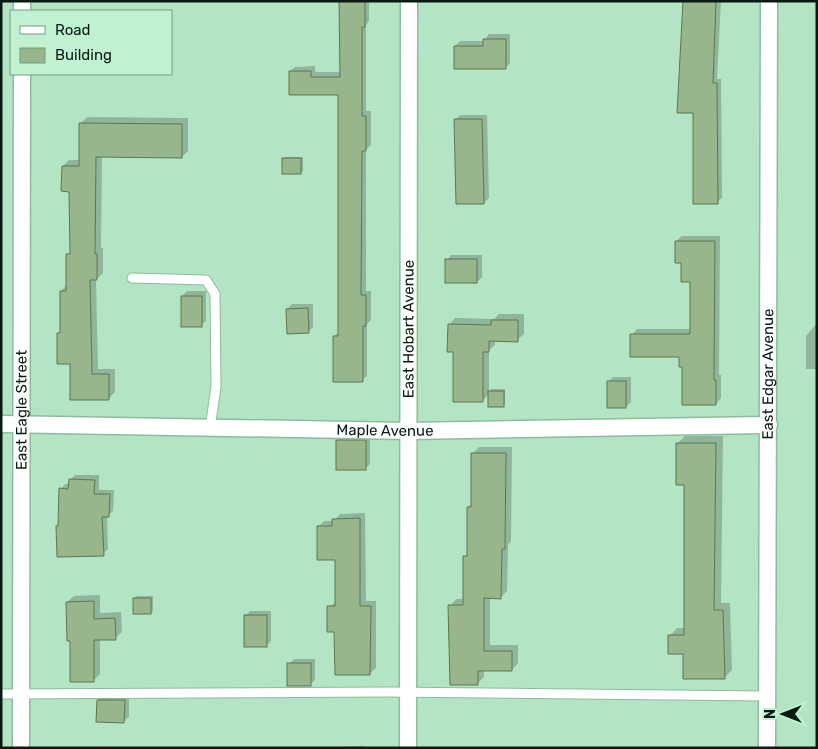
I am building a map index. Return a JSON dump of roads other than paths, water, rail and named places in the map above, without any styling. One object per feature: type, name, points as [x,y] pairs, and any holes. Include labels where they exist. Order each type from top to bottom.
[{"type":"street","name":"East Hobart Avenue","points":[[408,748],[410,1]]},
{"type":"street","name":"East Edgar Avenue","points":[[767,748],[770,1]]},
{"type":"street","name":"East Eagle Street","points":[[21,748],[23,423],[22,75]]},
{"type":"street","name":"Maple Avenue","points":[[1,424],[408,430],[769,425]]},
{"type":"lane","points":[[132,278],[206,280],[215,294],[216,387],[210,428]]},
{"type":"lane","points":[[1,694],[408,693],[767,696]]}]
